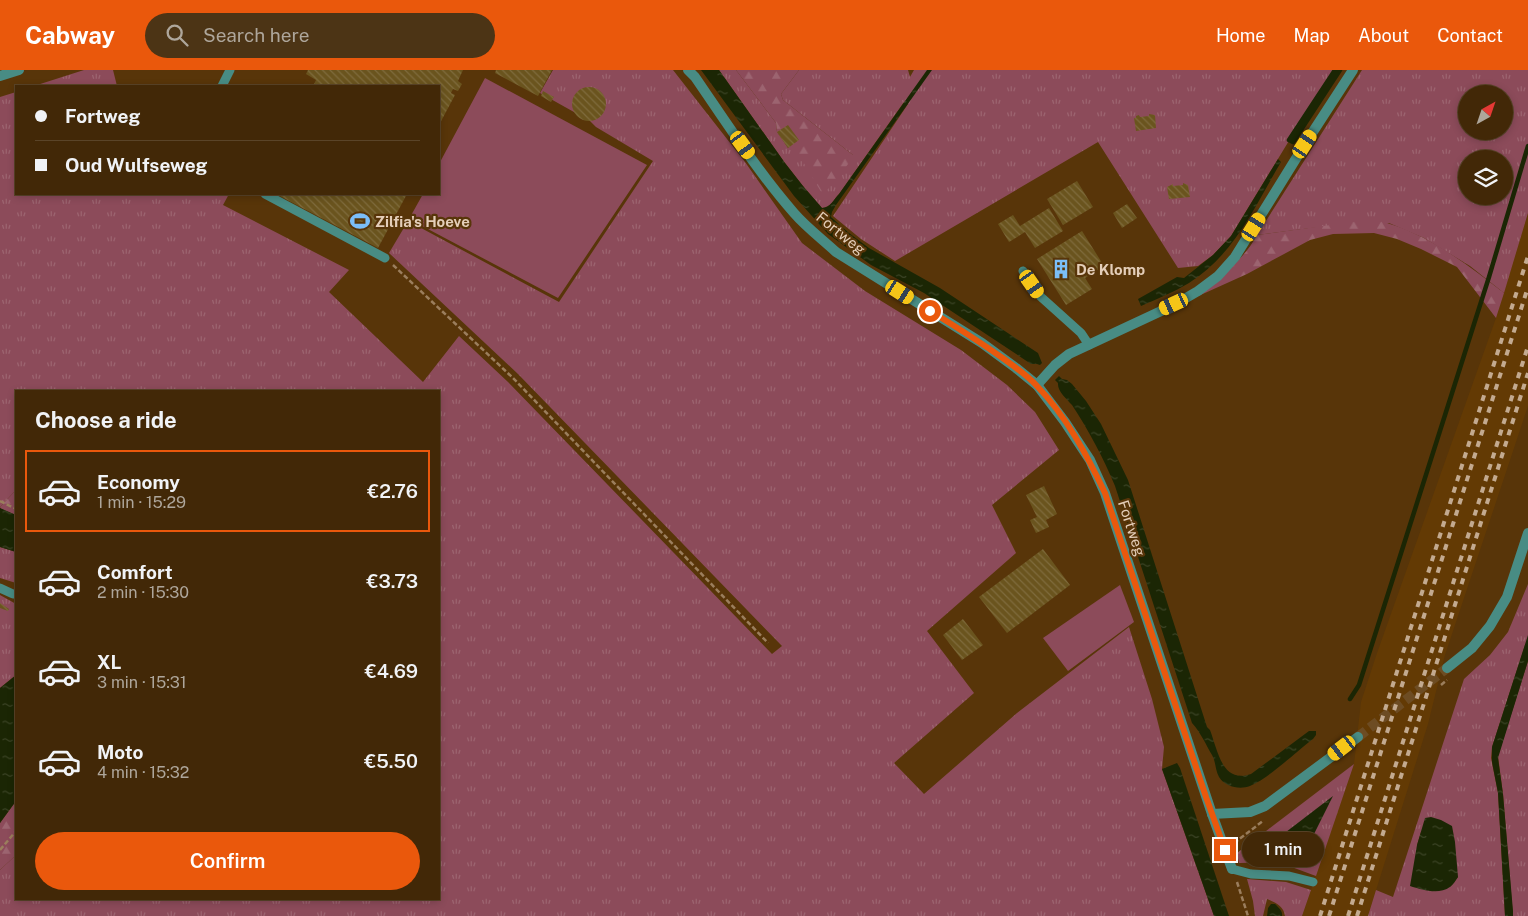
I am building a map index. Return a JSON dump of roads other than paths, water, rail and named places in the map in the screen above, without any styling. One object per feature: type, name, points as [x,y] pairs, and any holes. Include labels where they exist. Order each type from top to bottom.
[{"type":"street","points":[[0,76],[19,70]]},
{"type":"street","name":"Fortweg","points":[[688,70],[695,76],[789,207],[836,252],[982,343],[1016,368],[1037,385],[1065,422],[1090,460],[1105,493],[1232,869]]},
{"type":"street","points":[[1037,385],[1055,365],[1069,354],[1174,304],[1198,291],[1218,276],[1235,258],[1305,144],[1354,70]]},
{"type":"street","points":[[1447,668],[1472,648],[1490,626],[1507,597],[1528,533]]},
{"type":"street","points":[[1212,814],[1250,812],[1265,806],[1358,737]]},
{"type":"lane","points":[[222,85],[230,70]]},
{"type":"lane","points":[[267,195],[385,258]]},
{"type":"lane","points":[[1023,271],[1041,296],[1081,333],[1089,344]]},
{"type":"lane","points":[[0,588],[13,594]]},
{"type":"lane","points":[[1232,869],[1251,874],[1289,876],[1313,882]]},
{"type":"water","points":[[701,70],[719,70],[785,163],[822,208],[825,208],[839,194],[927,70],[932,70],[836,205],[831,217],[869,248],[940,288],[1038,353],[1042,363],[1040,365],[1031,364],[924,293],[871,265],[828,234],[794,196]]},
{"type":"water","points":[[1278,159],[1281,162],[1252,212],[1231,244],[1219,258],[1205,272],[1189,283],[1141,306],[1138,299],[1177,277],[1184,278],[1213,255],[1231,236]]},
{"type":"water","points":[[1059,376],[1072,384],[1086,401],[1101,424],[1128,480],[1207,727],[1227,770],[1241,776],[1251,774],[1309,731],[1316,731],[1313,739],[1274,771],[1250,786],[1242,788],[1233,787],[1222,780],[1212,755],[1192,723],[1115,486],[1090,434],[1072,405],[1059,389],[1058,383],[1055,380]]},
{"type":"water","points":[[0,508],[15,515],[15,552],[0,547]]},
{"type":"water","points":[[1528,635],[1528,661],[1498,758],[1513,911],[1513,916],[1505,916],[1498,793],[1492,762],[1492,747]]},
{"type":"water","points":[[15,676],[15,802],[0,823],[0,688]]},
{"type":"water","points":[[1177,763],[1229,916],[1214,916],[1162,769]]},
{"type":"water","points":[[1333,796],[1302,858],[1261,851]]},
{"type":"water","points":[[1431,817],[1452,826],[1455,842],[1458,877],[1451,886],[1441,891],[1425,890],[1410,886],[1417,845],[1425,818]]},
{"type":"water","points":[[1271,904],[1275,904],[1279,908],[1282,916],[1267,916],[1268,908]]},
{"type":"waterway","points":[[1335,70],[1289,140],[1293,142],[1340,70]]},
{"type":"waterway","points":[[1350,699],[1359,685],[1489,277],[1528,146]]},
{"type":"tunnel","points":[[1358,737],[1447,668]]},
{"type":"railway","points":[[1320,916],[1528,256]]},
{"type":"railway","points":[[1329,916],[1528,287]]},
{"type":"railway","points":[[1348,916],[1528,346]]},
{"type":"railway","points":[[1357,916],[1528,373]]},
{"type":"place","name":"Zilfia's Hoeve","points":[[360,221]]},
{"type":"place","name":"De Klomp","points":[[1061,269]]}]
